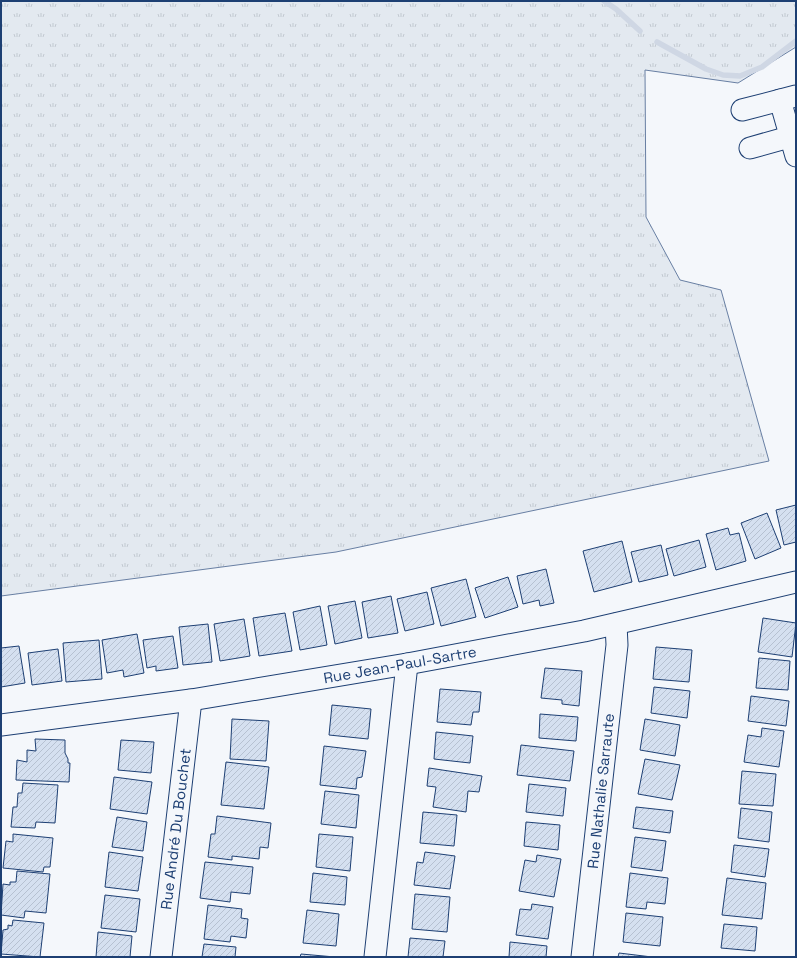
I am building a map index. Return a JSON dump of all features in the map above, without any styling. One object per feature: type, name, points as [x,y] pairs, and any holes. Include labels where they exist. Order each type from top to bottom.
[{"type":"street","points":[[742,110],[788,98],[794,143],[750,148]]},
{"type":"street","name":"Rue Jean-Paul-Sartre","points":[[1,725],[192,700],[408,664],[616,624],[796,582]]},
{"type":"street","name":"Rue Nathalie Sarraute","points":[[582,957],[617,645],[616,624]]},
{"type":"street","points":[[375,957],[408,664]]},
{"type":"street","name":"Rue André Du Bouchet","points":[[161,957],[192,700]]},
{"type":"green space","points":[[1,1],[796,1],[796,47],[738,83],[645,70],[646,217],[680,280],[721,290],[769,461],[336,552],[1,596]]},
{"type":"building","points":[[796,505],[796,542],[784,545],[776,510]]},
{"type":"building","points":[[767,513],[781,548],[755,559],[741,523]]},
{"type":"building","points":[[728,528],[730,535],[739,533],[746,561],[716,570],[706,534]]},
{"type":"building","points":[[699,540],[706,567],[674,576],[666,549]]},
{"type":"building","points":[[622,541],[632,582],[594,592],[583,551]]},
{"type":"building","points":[[661,545],[668,575],[639,582],[631,552]]},
{"type":"building","points":[[546,569],[554,603],[540,606],[539,600],[523,604],[517,576]]},
{"type":"building","points":[[508,577],[518,607],[485,618],[475,588]]},
{"type":"building","points":[[466,579],[476,617],[441,626],[431,588]]},
{"type":"building","points":[[427,592],[434,624],[405,631],[397,599]]},
{"type":"building","points":[[391,596],[398,633],[368,638],[362,602]]},
{"type":"building","points":[[355,601],[362,638],[335,644],[328,606]]},
{"type":"building","points":[[320,606],[327,645],[300,650],[293,612]]},
{"type":"building","points":[[285,613],[292,651],[259,656],[253,618]]},
{"type":"building","points":[[763,618],[796,623],[792,657],[758,652]]},
{"type":"building","points":[[244,619],[250,656],[220,661],[214,624]]},
{"type":"building","points":[[208,624],[212,662],[183,665],[179,627]]},
{"type":"building","points":[[137,634],[144,673],[124,677],[123,670],[107,673],[102,640]]},
{"type":"building","points":[[173,636],[178,668],[156,671],[156,666],[147,668],[143,640]]},
{"type":"building","points":[[99,640],[102,679],[66,682],[63,643]]},
{"type":"building","points":[[19,646],[25,683],[1,687],[1,648]]},
{"type":"building","points":[[656,647],[692,650],[689,682],[653,679]]},
{"type":"building","points":[[58,649],[62,681],[32,685],[28,653]]},
{"type":"building","points":[[759,658],[790,661],[788,690],[756,688]]},
{"type":"building","points":[[545,668],[582,671],[579,706],[562,704],[562,700],[541,698]]},
{"type":"building","points":[[654,687],[690,691],[687,718],[651,713]]},
{"type":"building","points":[[440,689],[481,692],[479,712],[473,712],[471,725],[437,722]]},
{"type":"building","points":[[751,696],[789,701],[786,726],[748,721]]},
{"type":"building","points":[[332,705],[371,709],[368,739],[329,735]]},
{"type":"building","points":[[540,714],[578,717],[576,741],[539,738]]},
{"type":"building","points":[[232,719],[269,721],[266,761],[230,759]]},
{"type":"building","points":[[645,719],[680,725],[675,756],[640,750]]},
{"type":"building","points":[[762,728],[784,731],[779,767],[744,762],[748,735],[761,737]]},
{"type":"building","points":[[436,732],[473,736],[470,763],[434,759]]},
{"type":"building","points":[[35,739],[65,740],[65,753],[68,763],[70,763],[69,782],[16,780],[17,760],[27,762],[27,750],[36,751]]},
{"type":"building","points":[[121,740],[154,742],[151,773],[118,770]]},
{"type":"building","points":[[521,745],[574,751],[570,781],[517,775]]},
{"type":"building","points":[[324,746],[366,751],[362,777],[357,778],[356,789],[320,785]]},
{"type":"building","points":[[645,759],[680,765],[672,800],[638,794]]},
{"type":"building","points":[[226,762],[269,767],[264,809],[221,805]]},
{"type":"building","points":[[429,768],[482,776],[479,792],[468,791],[466,812],[433,807],[436,787],[427,786]]},
{"type":"building","points":[[742,771],[776,774],[773,806],[739,804]]},
{"type":"building","points":[[114,777],[152,782],[147,814],[110,809]]},
{"type":"building","points":[[23,783],[58,785],[55,823],[36,822],[35,828],[11,827],[13,807],[17,807],[18,793],[22,793]]},
{"type":"building","points":[[529,784],[566,788],[563,816],[526,812]]},
{"type":"building","points":[[325,791],[359,795],[356,828],[321,824]]},
{"type":"building","points":[[636,807],[673,811],[670,833],[633,828]]},
{"type":"building","points":[[741,808],[772,812],[769,842],[738,838]]},
{"type":"building","points":[[423,812],[457,815],[454,846],[420,843]]},
{"type":"building","points":[[217,816],[271,823],[268,848],[260,847],[259,859],[232,856],[232,860],[208,857],[211,834],[215,834]]},
{"type":"building","points":[[117,817],[147,822],[143,851],[112,847]]},
{"type":"building","points":[[526,822],[560,825],[558,850],[524,846]]},
{"type":"building","points":[[13,834],[53,838],[50,867],[44,867],[43,872],[3,868],[6,841],[13,842]]},
{"type":"building","points":[[319,834],[353,837],[350,871],[316,867]]},
{"type":"building","points":[[635,837],[666,841],[662,871],[631,867]]},
{"type":"building","points":[[734,845],[769,849],[765,877],[731,872]]},
{"type":"building","points":[[109,852],[143,857],[138,891],[105,887]]},
{"type":"building","points":[[425,852],[455,856],[450,889],[414,885],[417,862],[423,863]]},
{"type":"building","points":[[537,855],[561,859],[554,897],[519,891],[525,860],[536,862]]},
{"type":"building","points":[[205,862],[253,867],[250,894],[231,892],[230,902],[200,898]]},
{"type":"building","points":[[17,871],[50,874],[46,913],[25,911],[24,918],[1,915],[3,884],[10,885],[10,882],[16,882]]},
{"type":"building","points":[[313,873],[347,877],[345,905],[310,902]]},
{"type":"building","points":[[630,873],[668,878],[665,904],[647,902],[646,909],[626,907]]},
{"type":"building","points":[[727,878],[766,883],[762,919],[722,915]]},
{"type":"building","points":[[415,894],[450,897],[447,932],[412,929]]},
{"type":"building","points":[[105,895],[140,899],[136,932],[101,928]]},
{"type":"building","points":[[532,904],[553,907],[548,939],[516,935],[520,909],[531,910]]},
{"type":"building","points":[[208,905],[242,909],[241,918],[248,919],[246,938],[231,936],[230,942],[204,939]]},
{"type":"building","points":[[307,910],[339,914],[336,946],[303,943]]},
{"type":"building","points":[[626,913],[663,917],[660,946],[623,942]]},
{"type":"building","points":[[13,920],[44,923],[40,957],[1,954],[3,930],[8,929],[8,925],[12,926]]},
{"type":"building","points":[[724,924],[757,927],[755,951],[721,948]]},
{"type":"building","points":[[98,932],[132,936],[130,957],[96,957]]},
{"type":"building","points":[[410,938],[445,941],[443,957],[408,957]]},
{"type":"building","points":[[510,942],[547,946],[546,957],[509,957]]},
{"type":"building","points":[[204,944],[236,947],[235,957],[202,957]]},
{"type":"building","points":[[619,953],[652,957],[618,957]]},
{"type":"building","points":[[301,954],[335,957],[300,957]]},
{"type":"waterway","points":[[604,1],[616,9],[640,31]]},
{"type":"waterway","points":[[657,42],[706,69],[723,75],[740,76],[762,67],[796,41]]}]
